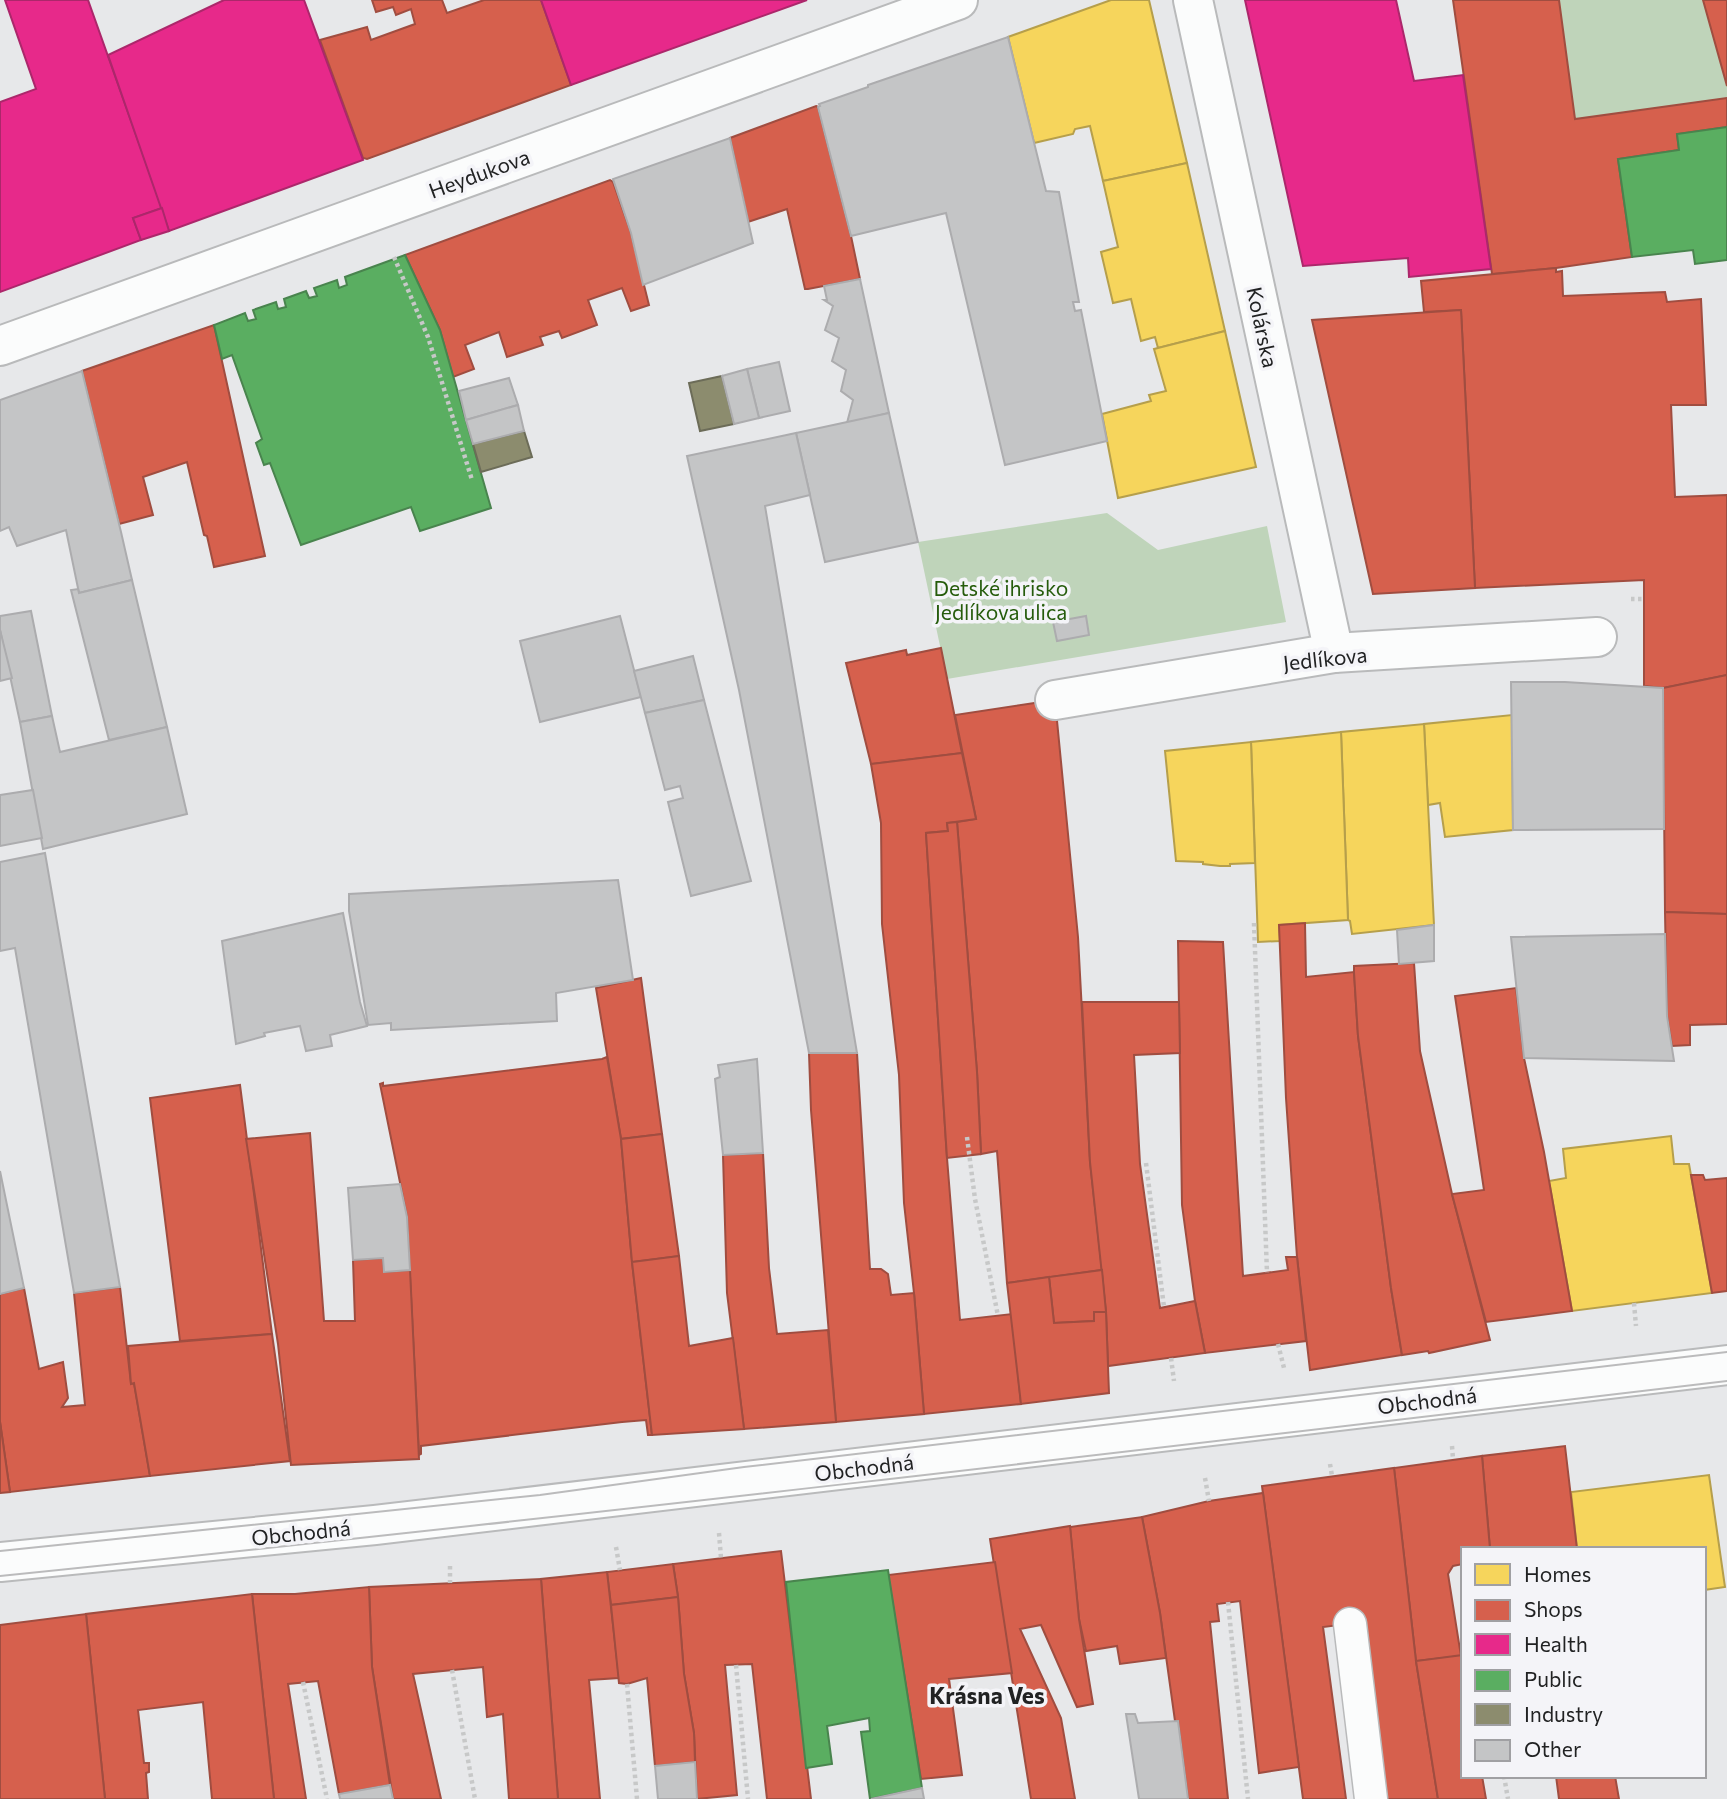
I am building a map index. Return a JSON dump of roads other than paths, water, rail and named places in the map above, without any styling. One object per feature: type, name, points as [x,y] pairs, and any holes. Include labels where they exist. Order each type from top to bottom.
[{"type":"street","name":"Heydukova","points":[[0,346],[958,0]]},
{"type":"street","name":"Kolárska","points":[[1193,0],[1334,653]]},
{"type":"street","name":"Jedlíkova","points":[[1055,700],[1334,653],[1597,637]]},
{"type":"street","name":"Obchodná","points":[[0,1562],[375,1525],[1727,1365]]},
{"type":"lane","points":[[1350,1623],[1371,1799]]},
{"type":"tram line","points":[[0,1551],[540,1495],[744,1467],[1727,1352]]},
{"type":"tram line","points":[[0,1576],[648,1506],[1727,1381]]},
{"type":"district","name":"Krásna Ves","points":[[987,1695]]},
{"type":"park label","name":"Detské ihrisko Jedlíkova ulica","points":[[1001,599]]}]
